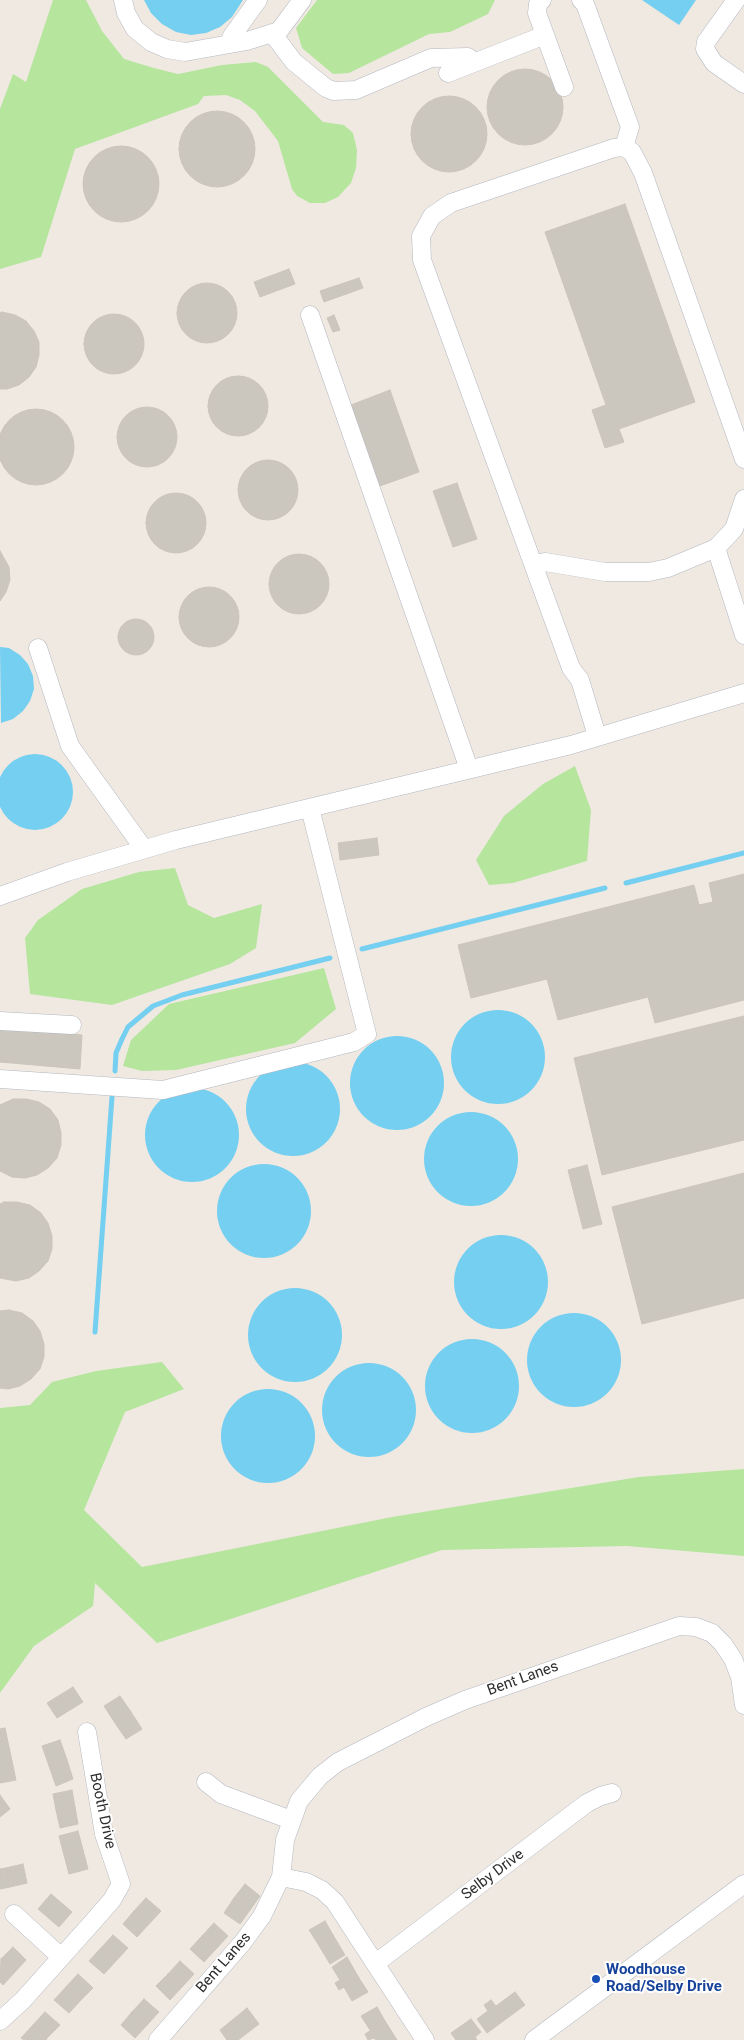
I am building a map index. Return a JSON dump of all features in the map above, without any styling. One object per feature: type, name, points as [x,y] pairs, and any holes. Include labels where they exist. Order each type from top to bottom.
[{"type":"street","points":[[123,0],[126,13],[136,29],[151,42],[167,50],[186,52],[272,33],[285,25],[302,0]]},
{"type":"street","points":[[229,44],[232,36],[258,0]]},
{"type":"street","points":[[542,0],[538,4],[537,13],[564,87]]},
{"type":"street","points":[[581,0],[585,4],[630,127],[624,147]]},
{"type":"street","points":[[736,0],[706,42],[705,49],[714,63],[744,84]]},
{"type":"street","points":[[272,33],[294,62],[326,88],[334,91],[356,90],[431,58],[468,57],[475,62]]},
{"type":"street","points":[[448,73],[545,35]]},
{"type":"street","points":[[597,736],[580,680],[571,668],[422,260],[421,236],[432,216],[451,203],[614,148],[624,147],[632,152],[643,173],[744,459]]},
{"type":"street","points":[[310,315],[469,769]]},
{"type":"street","points":[[534,565],[545,562],[605,572],[649,572],[668,568],[716,548],[734,529],[744,499]]},
{"type":"street","points":[[716,548],[744,635]]},
{"type":"street","points":[[38,648],[70,746],[144,849]]},
{"type":"street","points":[[0,896],[144,849],[571,745],[744,693]]},
{"type":"street","points":[[0,1079],[163,1090],[354,1042],[367,1034],[310,808]]},
{"type":"street","points":[[0,1021],[72,1025]]},
{"type":"street","name":"Bent Lanes","points":[[158,2040],[243,1942],[262,1916],[281,1877],[285,1840],[299,1801],[320,1776],[338,1762],[371,1744],[465,1700],[669,1628],[696,1627],[715,1636],[733,1659],[740,1677],[744,1705]]},
{"type":"street","name":"Booth Drive","points":[[0,2021],[23,2000],[112,1900],[122,1884],[104,1834],[87,1732]]},
{"type":"street","points":[[206,1782],[221,1794],[291,1820]]},
{"type":"street","name":"Selby Drive","points":[[376,1963],[587,1803],[601,1796],[612,1794]]},
{"type":"street","points":[[281,1877],[306,1882],[322,1890],[335,1902],[425,2040]]},
{"type":"street","points":[[534,2040],[744,1884]]},
{"type":"street","points":[[14,1914],[61,1957]]},
{"type":"green space","points":[[53,0],[86,0],[102,31],[124,59],[178,74],[222,65],[256,62],[268,67],[323,122],[344,125],[353,133],[357,150],[356,168],[351,183],[338,197],[325,203],[310,203],[297,196],[292,189],[278,141],[255,111],[240,100],[226,95],[204,96],[198,104],[75,149],[41,257],[0,269],[0,109],[13,74],[26,82]]},
{"type":"green space","points":[[317,0],[495,0],[488,14],[450,32],[429,34],[349,73],[333,74],[302,48],[296,28]]},
{"type":"green space","points":[[575,766],[591,810],[587,861],[513,883],[489,885],[476,860],[504,816],[543,784]]},
{"type":"green space","points":[[175,868],[188,905],[214,918],[262,904],[256,948],[230,964],[112,1005],[30,994],[25,938],[38,920],[82,889],[139,872]]},
{"type":"green space","points":[[324,968],[336,1009],[295,1043],[176,1070],[142,1071],[123,1066],[131,1040],[169,1004]]},
{"type":"green space","points":[[162,1362],[184,1389],[125,1412],[84,1510],[142,1567],[392,1517],[639,1477],[744,1469],[744,1556],[627,1546],[442,1550],[157,1643],[95,1583],[93,1606],[34,1646],[0,1693],[0,1408],[30,1405],[52,1382],[96,1371]]},
{"type":"water","points":[[144,0],[243,0],[232,17],[220,27],[206,33],[191,35],[176,32],[162,24],[151,13]]},
{"type":"water","points":[[642,0],[696,0],[679,25]]},
{"type":"water","points":[[0,647],[9,648],[20,655],[28,664],[33,676],[34,689],[30,701],[23,711],[13,719],[1,723]]},
{"type":"water","points":[[35,754],[49,757],[62,765],[70,778],[73,792],[70,806],[62,819],[49,827],[35,830],[21,827],[8,819],[0,806],[-3,792],[0,778],[8,765],[21,757]]},
{"type":"water","points":[[498,1010],[516,1014],[531,1024],[541,1039],[545,1057],[541,1075],[531,1090],[516,1100],[498,1104],[480,1100],[465,1090],[455,1075],[451,1057],[455,1039],[465,1024],[480,1014]]},
{"type":"water","points":[[397,1036],[415,1040],[430,1050],[440,1065],[444,1083],[440,1101],[430,1116],[415,1126],[397,1130],[379,1126],[364,1116],[354,1101],[350,1083],[354,1065],[364,1050],[379,1040]]},
{"type":"water","points":[[293,1062],[311,1066],[326,1076],[336,1091],[340,1109],[336,1127],[326,1142],[311,1152],[293,1156],[275,1152],[260,1142],[250,1127],[246,1109],[250,1091],[260,1076],[275,1066]]},
{"type":"water","points":[[192,1088],[210,1092],[225,1102],[235,1117],[239,1135],[235,1153],[225,1168],[210,1178],[192,1182],[174,1178],[159,1168],[149,1153],[145,1135],[149,1117],[159,1102],[174,1092]]},
{"type":"water","points":[[471,1112],[489,1115],[504,1126],[515,1141],[518,1159],[515,1177],[504,1192],[489,1203],[471,1206],[453,1203],[438,1192],[427,1177],[424,1159],[427,1141],[438,1126],[453,1115]]},
{"type":"water","points":[[264,1164],[282,1167],[297,1178],[308,1193],[311,1211],[308,1229],[297,1244],[282,1255],[264,1258],[246,1255],[231,1244],[220,1229],[217,1211],[220,1193],[231,1178],[246,1167]]},
{"type":"water","points":[[501,1235],[519,1239],[534,1249],[544,1264],[548,1282],[544,1300],[534,1315],[519,1325],[501,1329],[483,1325],[468,1315],[458,1300],[454,1282],[458,1264],[468,1249],[483,1239]]},
{"type":"water","points":[[295,1288],[313,1292],[328,1302],[338,1317],[342,1335],[338,1353],[328,1368],[313,1378],[295,1382],[277,1378],[262,1368],[252,1353],[248,1335],[252,1317],[262,1302],[277,1292]]},
{"type":"water","points":[[574,1313],[592,1317],[607,1327],[617,1342],[621,1360],[617,1378],[607,1393],[592,1403],[574,1407],[556,1403],[541,1393],[531,1378],[527,1360],[531,1342],[541,1327],[556,1317]]},
{"type":"water","points":[[472,1339],[490,1343],[505,1353],[515,1368],[519,1386],[515,1404],[505,1419],[490,1429],[472,1433],[454,1429],[439,1419],[429,1404],[425,1386],[429,1368],[439,1353],[454,1343]]},
{"type":"water","points":[[369,1363],[387,1366],[402,1377],[413,1392],[416,1410],[413,1428],[402,1443],[387,1454],[369,1457],[351,1454],[336,1443],[325,1428],[322,1410],[325,1392],[336,1377],[351,1366]]},
{"type":"water","points":[[268,1389],[286,1393],[301,1403],[311,1418],[315,1436],[311,1454],[301,1469],[286,1479],[268,1483],[250,1479],[235,1469],[225,1454],[221,1436],[225,1418],[235,1403],[250,1393]]},
{"type":"building","points":[[525,69],[540,72],[552,80],[560,92],[563,107],[560,122],[552,134],[540,142],[525,145],[510,142],[498,134],[490,122],[487,107],[490,92],[498,80],[510,72]]},
{"type":"building","points":[[449,96],[464,99],[476,107],[484,119],[487,134],[484,149],[476,161],[464,169],[449,172],[434,169],[422,161],[414,149],[411,134],[414,119],[422,107],[434,99]]},
{"type":"building","points":[[217,111],[232,114],[244,122],[252,134],[255,149],[252,164],[244,176],[232,184],[217,187],[202,184],[190,176],[182,164],[179,149],[182,134],[190,122],[202,114]]},
{"type":"building","points":[[121,146],[136,149],[148,157],[156,169],[159,184],[156,199],[148,211],[136,219],[121,222],[106,219],[94,211],[86,199],[83,184],[86,169],[94,157],[106,149]]},
{"type":"building","points":[[625,204],[695,402],[619,429],[624,442],[605,448],[592,410],[606,405],[545,232]]},
{"type":"building","points":[[289,269],[295,284],[260,297],[254,282]]},
{"type":"building","points":[[359,278],[363,288],[324,302],[320,291]]},
{"type":"building","points":[[207,283],[224,288],[232,296],[237,313],[232,330],[224,338],[207,343],[190,338],[182,330],[177,313],[182,296],[190,288]]},
{"type":"building","points":[[0,313],[15,315],[26,321],[34,331],[39,342],[39,355],[36,367],[29,377],[19,385],[7,389],[0,389]]},
{"type":"building","points":[[114,314],[131,319],[139,327],[144,344],[139,361],[131,369],[114,374],[97,369],[89,361],[84,344],[89,327],[97,319]]},
{"type":"building","points":[[334,315],[340,330],[333,332],[327,318]]},
{"type":"building","points":[[238,376],[255,381],[263,389],[268,406],[263,423],[255,431],[238,436],[221,431],[213,423],[208,406],[213,389],[221,381]]},
{"type":"building","points":[[390,390],[419,472],[380,486],[351,405]]},
{"type":"building","points":[[147,407],[164,412],[172,420],[177,437],[172,454],[164,462],[147,467],[130,462],[122,454],[117,437],[122,420],[130,412]]},
{"type":"building","points":[[36,409],[51,412],[63,420],[71,432],[74,447],[71,462],[63,474],[51,482],[36,485],[21,482],[9,474],[1,462],[-2,447],[1,432],[9,420],[21,412]]},
{"type":"building","points":[[268,460],[285,465],[293,473],[298,490],[293,507],[285,515],[268,520],[251,515],[243,507],[238,490],[243,473],[251,465]]},
{"type":"building","points":[[457,483],[477,539],[453,547],[433,491]]},
{"type":"building","points":[[176,493],[193,498],[201,506],[206,523],[201,540],[193,548],[176,553],[159,548],[151,540],[146,523],[151,506],[159,498]]},
{"type":"building","points":[[0,551],[9,567],[10,580],[6,592],[0,601]]},
{"type":"building","points":[[299,554],[316,559],[324,567],[329,584],[324,601],[316,609],[299,614],[282,609],[274,601],[269,584],[274,567],[282,559]]},
{"type":"building","points":[[209,587],[226,592],[234,600],[239,617],[234,634],[226,642],[209,647],[192,642],[184,634],[179,617],[184,600],[192,592]]},
{"type":"building","points":[[136,619],[148,625],[154,637],[148,649],[136,655],[124,649],[118,637],[124,625]]},
{"type":"building","points":[[377,838],[379,855],[340,860],[338,843]]},
{"type":"building","points":[[744,874],[744,1000],[655,1023],[648,997],[558,1020],[547,979],[471,998],[458,945],[694,885],[699,905],[713,902],[709,883]]},
{"type":"building","points":[[744,1016],[744,1140],[602,1175],[574,1058]]},
{"type":"building","points":[[0,1028],[82,1035],[80,1069],[0,1062]]},
{"type":"building","points":[[13,1099],[39,1102],[50,1109],[58,1120],[61,1133],[61,1145],[57,1158],[48,1168],[37,1175],[25,1178],[12,1177],[0,1171],[0,1105]]},
{"type":"building","points":[[587,1165],[602,1224],[583,1229],[568,1170]]},
{"type":"building","points":[[744,1173],[744,1298],[642,1324],[612,1207]]},
{"type":"building","points":[[4,1202],[30,1205],[41,1213],[48,1223],[52,1236],[52,1249],[48,1261],[29,1278],[16,1281],[0,1278],[0,1204]]},
{"type":"building","points":[[9,1310],[22,1313],[33,1321],[40,1331],[44,1344],[44,1357],[40,1369],[31,1379],[20,1386],[8,1389],[0,1388],[0,1311]]},
{"type":"building","points":[[73,1687],[83,1702],[70,1710],[60,1695]]},
{"type":"building","points":[[60,1695],[70,1710],[57,1718],[47,1703]]},
{"type":"building","points":[[120,1696],[131,1712],[115,1723],[104,1706]]},
{"type":"building","points":[[131,1712],[142,1729],[126,1739],[115,1723]]},
{"type":"building","points":[[5,1728],[16,1780],[0,1783],[0,1729]]},
{"type":"building","points":[[60,1740],[67,1760],[49,1766],[42,1746]]},
{"type":"building","points":[[67,1760],[73,1779],[56,1786],[49,1766]]},
{"type":"building","points":[[72,1790],[75,1807],[56,1810],[53,1794]]},
{"type":"building","points":[[0,1795],[10,1809],[0,1817]]},
{"type":"building","points":[[75,1807],[78,1824],[60,1828],[56,1810]]},
{"type":"building","points":[[78,1831],[83,1850],[64,1855],[59,1836]]},
{"type":"building","points":[[83,1850],[88,1869],[69,1874],[64,1855]]},
{"type":"building","points":[[23,1864],[27,1883],[10,1887],[6,1868]]},
{"type":"building","points":[[6,1868],[10,1887],[0,1889],[0,1869]]},
{"type":"building","points":[[245,1884],[260,1896],[250,1910],[234,1898]]},
{"type":"building","points":[[51,1894],[72,1912],[59,1927],[38,1909]]},
{"type":"building","points":[[146,1898],[161,1911],[149,1924],[134,1911]]},
{"type":"building","points":[[234,1898],[250,1910],[240,1924],[224,1913]]},
{"type":"building","points":[[134,1911],[149,1924],[137,1937],[123,1924]]},
{"type":"building","points":[[325,1921],[333,1935],[318,1944],[309,1930]]},
{"type":"building","points":[[214,1923],[228,1936],[216,1949],[202,1936]]},
{"type":"building","points":[[113,1935],[128,1948],[116,1961],[101,1948]]},
{"type":"building","points":[[333,1935],[345,1955],[330,1964],[318,1944]]},
{"type":"building","points":[[202,1936],[216,1949],[204,1962],[190,1949]]},
{"type":"building","points":[[13,1947],[26,1960],[15,1972],[1,1959]]},
{"type":"building","points":[[101,1948],[116,1961],[104,1974],[89,1961]]},
{"type":"building","points":[[347,1957],[359,1978],[339,1990],[335,1983],[340,1980],[332,1967]]},
{"type":"building","points":[[1,1959],[15,1972],[3,1985],[0,1982]]},
{"type":"building","points":[[180,1961],[194,1974],[182,1987],[168,1974]]},
{"type":"building","points":[[78,1974],[93,1988],[81,2000],[66,1987]]},
{"type":"building","points":[[168,1974],[182,1987],[170,2000],[156,1986]]},
{"type":"building","points":[[359,1978],[368,1992],[352,2001],[344,1987]]},
{"type":"building","points":[[66,1987],[81,2000],[69,2013],[54,2000]]},
{"type":"building","points":[[515,1992],[525,2005],[506,2019],[496,2006]]},
{"type":"building","points":[[144,1999],[159,2012],[147,2025],[132,2012]]},
{"type":"building","points":[[491,2000],[506,2019],[487,2033],[477,2019],[488,2011],[484,2005]]},
{"type":"building","points":[[377,2007],[385,2021],[370,2030],[361,2016]]},
{"type":"building","points":[[247,2008],[259,2024],[238,2040],[227,2040],[220,2030]]},
{"type":"building","points":[[45,2012],[60,2025],[47,2038],[33,2025]]},
{"type":"building","points":[[132,2012],[147,2025],[135,2038],[121,2025]]},
{"type":"building","points":[[471,2019],[481,2032],[475,2037],[477,2040],[456,2040],[451,2033]]},
{"type":"building","points":[[385,2021],[397,2040],[376,2040],[374,2038],[368,2040],[365,2034]]},
{"type":"building","points":[[33,2025],[47,2038],[46,2040],[24,2040],[21,2038]]},
{"type":"waterway","points":[[626,883],[744,853]]},
{"type":"waterway","points":[[362,949],[605,888]]},
{"type":"waterway","points":[[115,1071],[116,1053],[128,1027],[153,1006],[182,995],[330,958]]},
{"type":"waterway","points":[[95,1332],[112,1097]]},
{"type":"place","name":"Woodhouse Road/Selby Drive","points":[[596,1979]]}]
